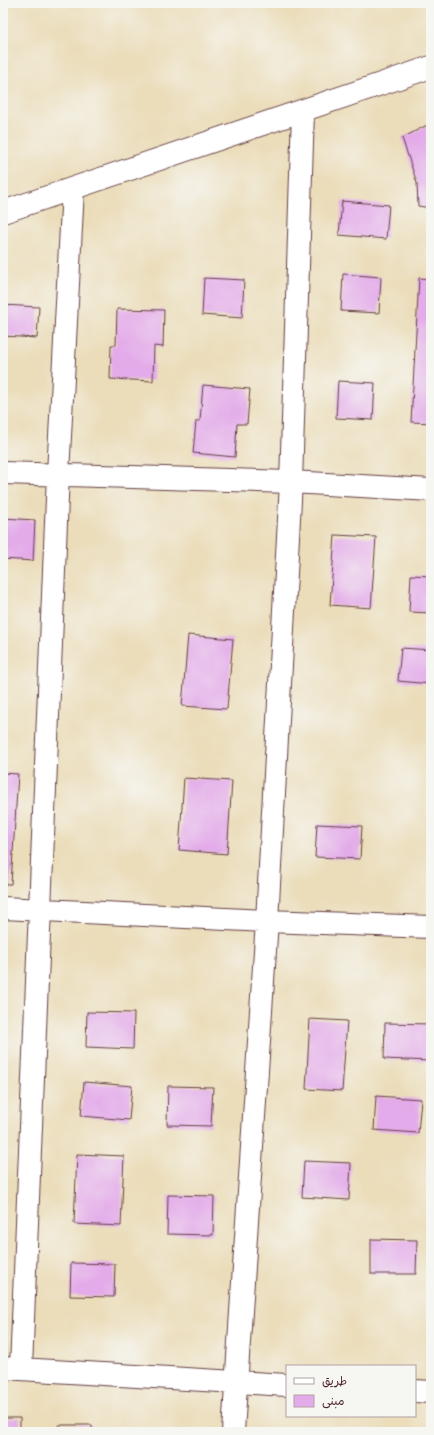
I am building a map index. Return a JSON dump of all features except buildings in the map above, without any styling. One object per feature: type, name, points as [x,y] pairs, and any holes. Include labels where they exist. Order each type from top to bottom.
[{"type":"street","points":[[3,212],[303,112],[431,67]]},
{"type":"street","points":[[233,1432],[267,921],[291,482],[303,112]]},
{"type":"street","points":[[72,189],[58,474],[41,909],[12,1368],[286,1385]]},
{"type":"street","points":[[3,473],[291,482],[431,490]]},
{"type":"street","points":[[3,908],[431,928]]},
{"type":"street","points":[[416,1392],[431,1392]]}]
